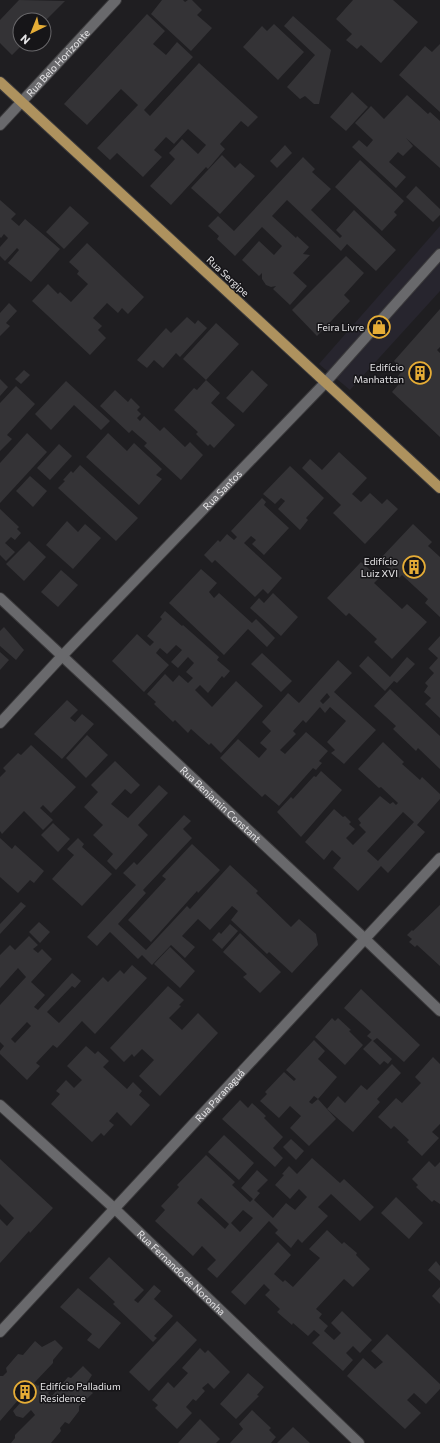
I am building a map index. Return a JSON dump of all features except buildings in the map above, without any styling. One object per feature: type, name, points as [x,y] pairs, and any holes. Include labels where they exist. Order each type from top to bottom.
[{"type":"main road","name":"Rua Sergipe","points":[[0,82],[440,488]]},
{"type":"street","name":"Rua Belo Horizonte","points":[[0,125],[116,0]]},
{"type":"street","name":"Rua Santos","points":[[0,723],[63,655],[325,383],[440,254]]},
{"type":"street","name":"Rua Benjamin Constant","points":[[0,598],[63,655],[365,939],[440,1012]]},
{"type":"street","name":"Rua Paranaguá","points":[[0,1332],[440,858]]},
{"type":"street","name":"Rua Fernando de Noronha","points":[[0,1105],[115,1209],[360,1443]]},
{"type":"shaded area","name":"Feira Livre","points":[[440,226],[440,291],[350,390],[319,364]]},
{"type":"place","name":"Feira Livre","points":[[379,327]]},
{"type":"place","name":"Edifício Manhattan","points":[[420,373]]},
{"type":"place","name":"Edifício Luiz XVI","points":[[414,567]]},
{"type":"place","name":"Edifício Palladium Residence","points":[[25,1392]]}]
